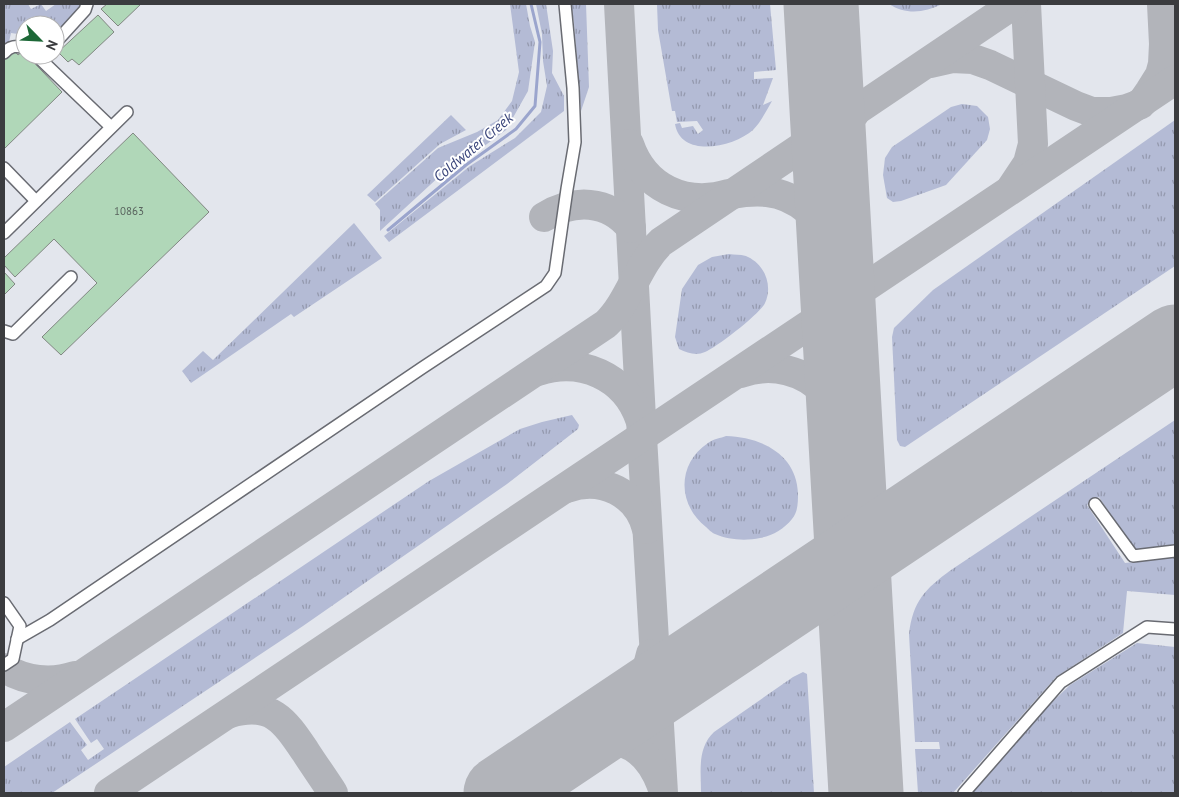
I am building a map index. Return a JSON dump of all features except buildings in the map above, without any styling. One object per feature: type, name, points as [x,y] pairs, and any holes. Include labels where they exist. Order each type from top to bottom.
[{"type":"lane","points":[[65,32],[85,10],[87,4]]},
{"type":"lane","points":[[17,639],[50,620],[546,286],[555,273],[566,189],[575,142],[565,4]]},
{"type":"lane","points":[[4,53],[9,48],[15,47]]},
{"type":"lane","points":[[49,65],[111,127]]},
{"type":"lane","points":[[4,233],[127,112]]},
{"type":"lane","points":[[4,168],[36,200]]},
{"type":"lane","points":[[4,331],[13,334],[71,277]]},
{"type":"lane","points":[[1095,504],[1132,556],[1175,551]]},
{"type":"lane","points":[[4,602],[20,626],[13,659],[4,665]]},
{"type":"lane","points":[[964,793],[1061,682],[1147,627],[1175,629]]},
{"type":"green space","points":[[4,4],[28,4],[31,9],[41,4],[46,11],[56,4],[81,4],[65,23],[65,15],[15,15],[15,34],[11,33],[9,42],[5,43]]},
{"type":"green space","points":[[510,4],[526,4],[535,42],[528,91],[506,130],[468,158],[442,174],[380,231],[380,210],[375,204],[438,148],[477,132],[498,120],[512,101],[519,72]]},
{"type":"green space","points":[[536,4],[546,4],[553,51],[552,73],[564,96],[564,111],[389,242],[384,236],[470,166],[515,138],[541,112],[547,86],[543,61],[542,34]]},
{"type":"green space","points":[[571,4],[586,4],[589,87],[581,111],[574,23]]},
{"type":"green space","points":[[657,4],[770,4],[776,70],[754,72],[754,79],[773,78],[763,105],[772,101],[753,130],[734,141],[722,145],[709,146],[697,146],[687,142],[679,135],[675,124],[680,123],[682,128],[693,126],[698,134],[703,130],[697,121],[677,122],[675,111],[672,111],[658,30]]},
{"type":"green space","points":[[889,4],[942,4],[915,12],[895,8]]},
{"type":"green space","points":[[962,104],[977,106],[988,117],[990,129],[987,140],[946,185],[901,201],[893,202],[887,198],[883,175],[885,158],[892,147],[951,107]]},
{"type":"green space","points":[[451,115],[466,130],[440,144],[375,202],[367,195]]},
{"type":"green space","points":[[1175,120],[1175,266],[905,447],[900,446],[897,440],[892,337],[894,328],[933,290]]},
{"type":"green space","points":[[354,223],[382,258],[294,317],[291,314],[191,383],[182,371],[203,351],[213,360]]},
{"type":"green space","points":[[729,254],[748,257],[759,265],[768,283],[765,303],[747,322],[711,349],[695,354],[679,349],[675,337],[682,289],[698,265],[712,257]]},
{"type":"green space","points":[[572,415],[579,425],[578,429],[507,484],[303,626],[52,793],[4,793],[4,767],[70,722],[87,745],[81,750],[88,760],[104,749],[97,739],[91,743],[75,719],[429,481],[520,429]]},
{"type":"green space","points":[[1175,420],[1175,548],[1140,553],[1132,547],[1099,497],[1087,505],[1125,563],[1175,557],[1175,595],[1127,591],[1123,633],[1056,677],[953,793],[918,793],[915,749],[940,749],[939,742],[915,742],[909,634],[917,604],[934,583],[951,570]]},
{"type":"green space","points":[[726,436],[739,437],[764,444],[784,458],[791,468],[796,480],[798,494],[797,510],[789,523],[773,534],[749,539],[731,539],[720,536],[708,529],[696,518],[690,507],[684,484],[691,462],[708,443]]},
{"type":"green space","points":[[1137,643],[1175,647],[1175,793],[972,793],[1042,712],[1070,685]]},
{"type":"green space","points":[[803,672],[807,674],[814,793],[701,793],[702,753],[714,732]]},
{"type":"waterway","name":"Coldwater Creek","points":[[388,230],[466,165],[516,129],[535,106],[540,42],[531,4]]},
{"type":"taxiway","points":[[619,4],[663,793]]},
{"type":"taxiway","points":[[4,727],[606,324],[621,305],[646,261],[661,242],[1014,4]]},
{"type":"taxiway","points":[[1012,187],[1028,163],[1033,144],[1026,4]]},
{"type":"taxiway","points":[[930,63],[952,58],[973,59],[1092,112],[1111,112],[1127,109],[1141,104],[1160,75],[1163,64],[1164,44],[1162,4]]},
{"type":"taxiway","points":[[109,793],[1175,80]]},
{"type":"taxiway","points":[[806,142],[815,130],[821,116],[826,88]]},
{"type":"taxiway","points":[[832,180],[837,145],[848,121],[854,114]]},
{"type":"taxiway","points":[[629,144],[645,172],[656,183],[668,190],[697,198],[729,194]]},
{"type":"taxiway","points":[[732,194],[745,192],[778,194],[798,203],[816,218],[828,236],[832,247],[839,305]]},
{"type":"taxiway","points":[[544,217],[567,207],[590,205],[612,212],[622,218],[631,228]]},
{"type":"taxiway","points":[[842,351],[844,327],[848,312],[861,292]]},
{"type":"taxiway","points":[[538,371],[554,367],[570,367],[600,374],[624,391],[640,419]]},
{"type":"taxiway","points":[[741,373],[764,368],[776,368],[787,370],[808,379],[818,386],[835,405],[846,427]]},
{"type":"taxiway","points":[[567,488],[593,484],[616,490],[627,497],[635,506],[642,516],[647,529]]},
{"type":"taxiway","points":[[616,715],[638,687],[646,671],[651,654]]},
{"type":"taxiway","points":[[4,668],[21,676],[38,680],[57,680],[75,676]]},
{"type":"taxiway","points":[[230,713],[256,710],[266,712],[283,722],[333,793]]},
{"type":"taxiway","points":[[566,749],[597,740],[611,740],[624,743],[635,748],[646,757],[655,770],[662,786]]},
{"type":"runway","points":[[821,4],[866,793]]},
{"type":"runway","points":[[501,793],[1175,342]]}]
